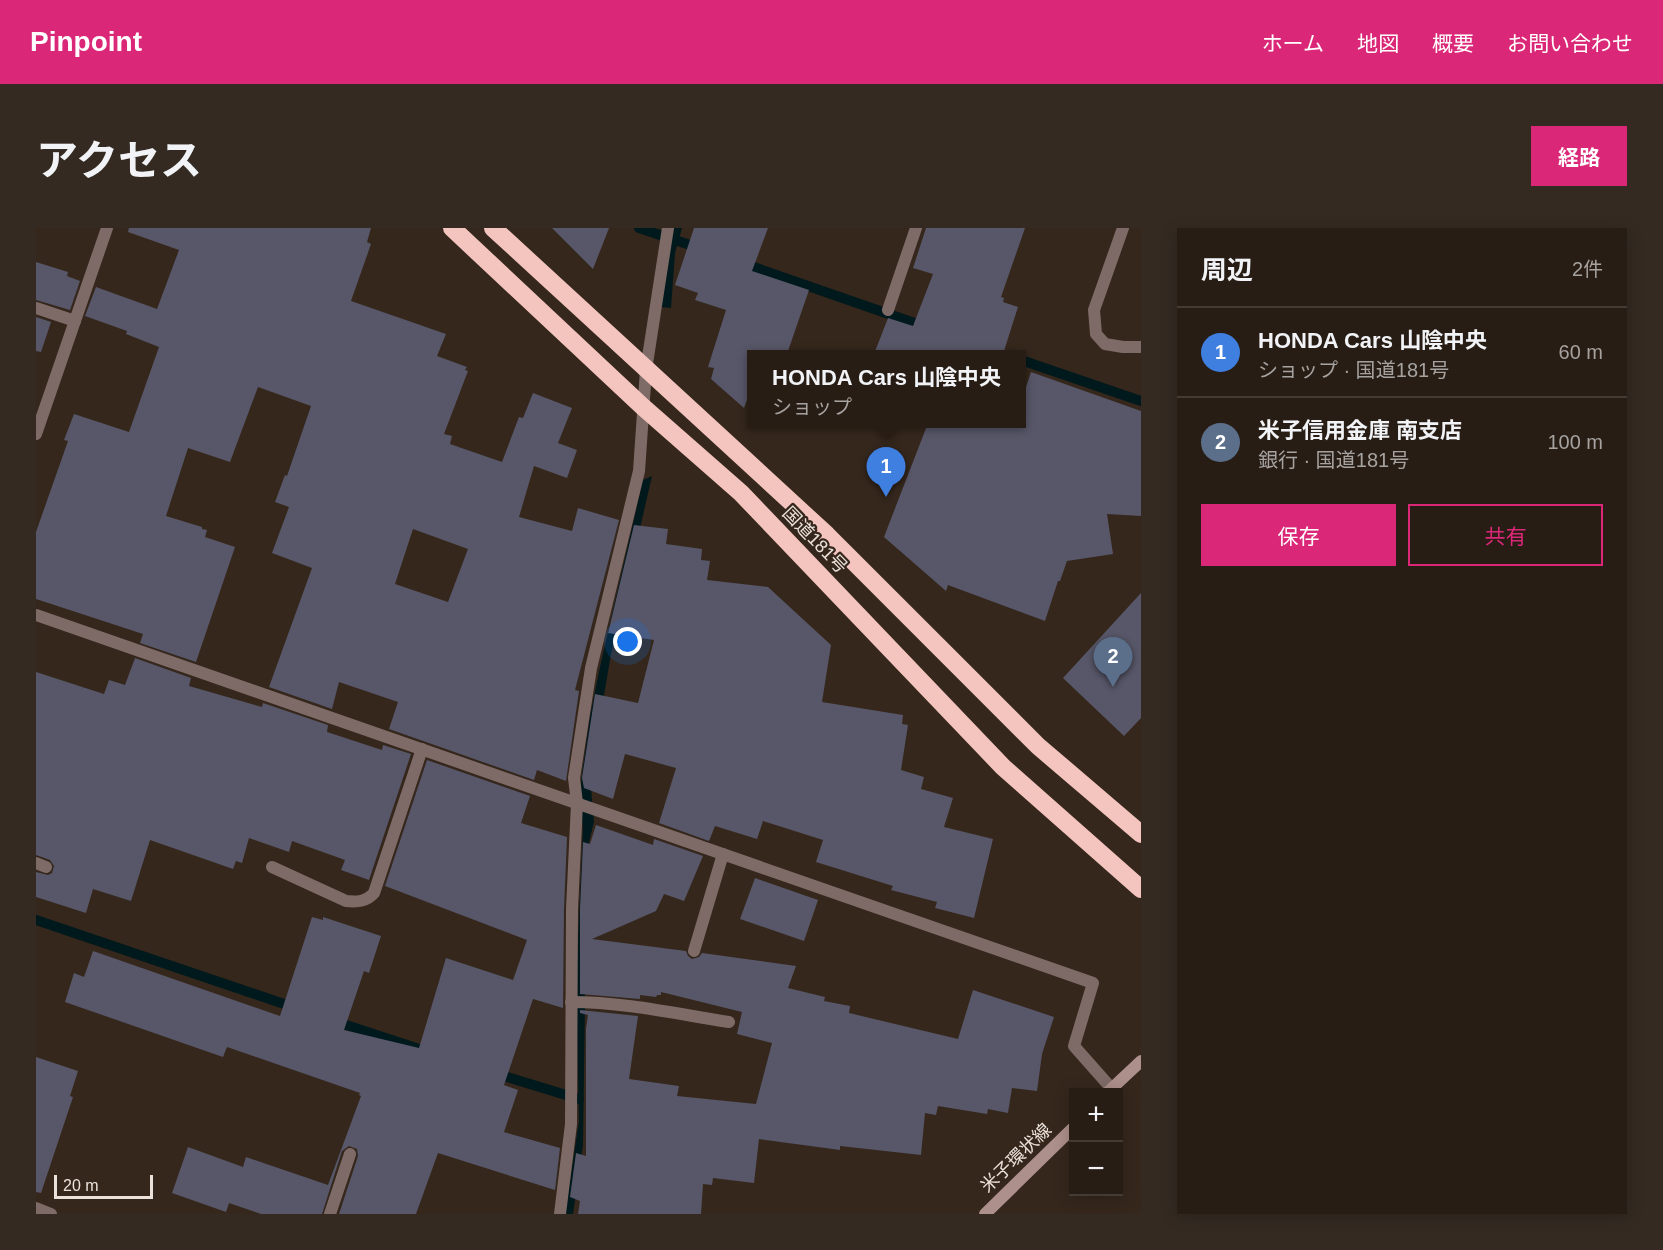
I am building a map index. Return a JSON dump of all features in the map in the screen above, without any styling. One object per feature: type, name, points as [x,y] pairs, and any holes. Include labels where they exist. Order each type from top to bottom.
[{"type":"highway","name":"国道181号","points":[[452,228],[643,407],[741,493],[1003,767],[1141,889]]},
{"type":"highway","name":"国道181号","points":[[493,228],[827,536],[1038,746],[1141,834]]},
{"type":"main road","points":[[1113,1088],[1141,1061]]},
{"type":"main road","name":"米子環状線","points":[[985,1214],[1069,1132]]},
{"type":"street","points":[[36,434],[107,228]]},
{"type":"street","points":[[560,1214],[571,1124],[572,909],[577,803],[574,778],[591,668],[639,471],[646,370],[668,228]]},
{"type":"street","points":[[888,310],[916,228]]},
{"type":"street","points":[[1123,228],[1094,310],[1096,334],[1105,344],[1141,347]]},
{"type":"street","points":[[36,308],[75,321]]},
{"type":"street","points":[[36,615],[1093,983],[1074,1046],[1108,1088]]},
{"type":"street","points":[[272,867],[346,901],[354,902],[369,898],[374,893],[422,749]]},
{"type":"street","points":[[694,951],[723,854]]},
{"type":"street","points":[[571,1002],[587,1002],[729,1022]]},
{"type":"street","points":[[330,1214],[351,1154]]},
{"type":"street","points":[[36,1208],[51,1214]]},
{"type":"water","points":[[672,228],[682,228],[675,253],[671,308],[661,307]]},
{"type":"water","points":[[652,476],[611,654],[590,777],[594,822],[589,842],[583,1145],[573,1214],[565,1214],[579,1121],[576,985],[583,829],[580,790],[590,716],[600,667],[643,480]]},
{"type":"building","points":[[129,228],[371,228],[367,242],[371,244],[351,301],[446,334],[437,356],[467,367],[465,370],[468,371],[444,434],[452,436],[450,444],[502,462],[519,417],[523,418],[533,393],[572,408],[558,443],[577,450],[567,478],[534,466],[519,517],[572,531],[578,508],[619,520],[575,690],[579,691],[566,781],[537,770],[534,780],[389,729],[398,702],[339,682],[332,709],[269,687],[312,568],[272,553],[289,507],[275,502],[285,475],[287,476],[311,406],[258,387],[230,462],[188,448],[166,516],[202,527],[207,530],[205,537],[235,547],[196,662],[140,643],[143,634],[36,599],[36,532],[68,441],[64,440],[74,414],[129,432],[159,347],[126,334],[127,331],[85,316],[96,287],[157,309],[179,250],[128,232]],"holes":[[[413,529],[468,549],[448,602],[395,584]]]},
{"type":"building","points":[[552,228],[609,228],[593,269]]},
{"type":"building","points":[[694,228],[768,228],[752,271],[809,290],[788,350],[747,350],[747,400],[744,408],[711,379],[714,368],[708,367],[726,310],[695,300],[698,293],[675,285]]},
{"type":"building","points":[[926,228],[1025,228],[1001,297],[1004,298],[1003,302],[1018,307],[1004,350],[876,350],[888,318],[913,326],[933,274],[913,268]]},
{"type":"building","points":[[36,262],[68,272],[67,276],[80,281],[70,310],[36,300]]},
{"type":"building","points":[[36,317],[51,322],[41,352],[36,351]]},
{"type":"building","points":[[1031,372],[1141,411],[1141,516],[1107,514],[1113,554],[1067,561],[1045,621],[948,585],[946,591],[884,537],[926,428],[1026,428],[1026,387]]},
{"type":"building","points":[[634,525],[668,529],[666,544],[702,549],[701,560],[710,561],[707,580],[768,587],[831,645],[822,702],[903,715],[902,724],[908,725],[901,770],[924,777],[921,789],[953,798],[944,827],[993,839],[974,918],[935,908],[937,902],[891,890],[893,886],[816,862],[823,840],[763,821],[757,839],[715,826],[709,841],[659,823],[676,768],[625,754],[613,799],[584,788],[582,778],[595,694],[638,703],[654,640],[608,633]]},
{"type":"building","points":[[1141,593],[1141,718],[1124,736],[1063,678]]},
{"type":"building","points":[[135,658],[191,678],[189,686],[262,707],[263,703],[328,725],[327,732],[382,750],[383,745],[411,754],[369,880],[341,870],[345,860],[292,841],[289,852],[249,838],[242,863],[236,861],[233,869],[150,840],[131,901],[93,889],[86,913],[36,897],[36,872],[48,875],[52,873],[54,866],[50,860],[36,855],[36,672],[104,694],[109,680],[125,685]]},
{"type":"building","points":[[427,760],[530,796],[521,823],[567,837],[563,1008],[533,999],[504,1085],[518,1090],[504,1132],[560,1148],[555,1190],[438,1153],[416,1214],[339,1214],[358,1156],[357,1149],[349,1146],[342,1151],[322,1214],[261,1214],[229,1203],[226,1212],[172,1193],[188,1147],[243,1167],[246,1157],[328,1185],[361,1096],[360,1093],[227,1047],[223,1057],[65,1002],[74,973],[84,977],[93,951],[280,1016],[312,917],[323,920],[323,917],[381,936],[369,973],[364,971],[344,1030],[419,1048],[446,958],[513,980],[527,940],[385,886]]},
{"type":"building","points":[[596,825],[653,845],[654,839],[703,856],[684,901],[664,894],[656,911],[592,939],[686,951],[692,959],[699,957],[702,953],[796,966],[788,988],[825,997],[824,1001],[850,1006],[849,1013],[958,1039],[973,990],[1054,1017],[1042,1054],[1037,1091],[1012,1088],[1008,1113],[988,1109],[987,1114],[938,1106],[936,1115],[925,1113],[921,1155],[840,1146],[840,1150],[759,1139],[754,1183],[713,1178],[712,1185],[703,1184],[701,1214],[578,1214],[580,1201],[570,1197],[576,1153],[586,1156],[586,1029],[588,1015],[580,1013],[580,1010],[638,1016],[629,1079],[679,1086],[677,1096],[756,1104],[772,1043],[737,1034],[742,1012],[661,992],[661,995],[656,997],[640,995],[640,999],[580,994],[583,842],[590,844]]},
{"type":"building","points":[[755,878],[818,900],[804,941],[740,919]]},
{"type":"building","points":[[36,1057],[78,1071],[70,1096],[73,1097],[41,1193],[36,1192]]},
{"type":"waterway","points":[[639,228],[702,249]]},
{"type":"waterway","points":[[742,263],[926,327]]},
{"type":"waterway","points":[[1026,362],[1141,401]]},
{"type":"waterway","points":[[36,920],[296,1008]]},
{"type":"waterway","points":[[334,1021],[419,1049]]},
{"type":"waterway","points":[[494,1073],[579,1099]]},
{"type":"place","name":"HONDA Cars 山陰中央","points":[[886,497]]},
{"type":"place","name":"米子信用金庫 南支店","points":[[1113,687]]}]
